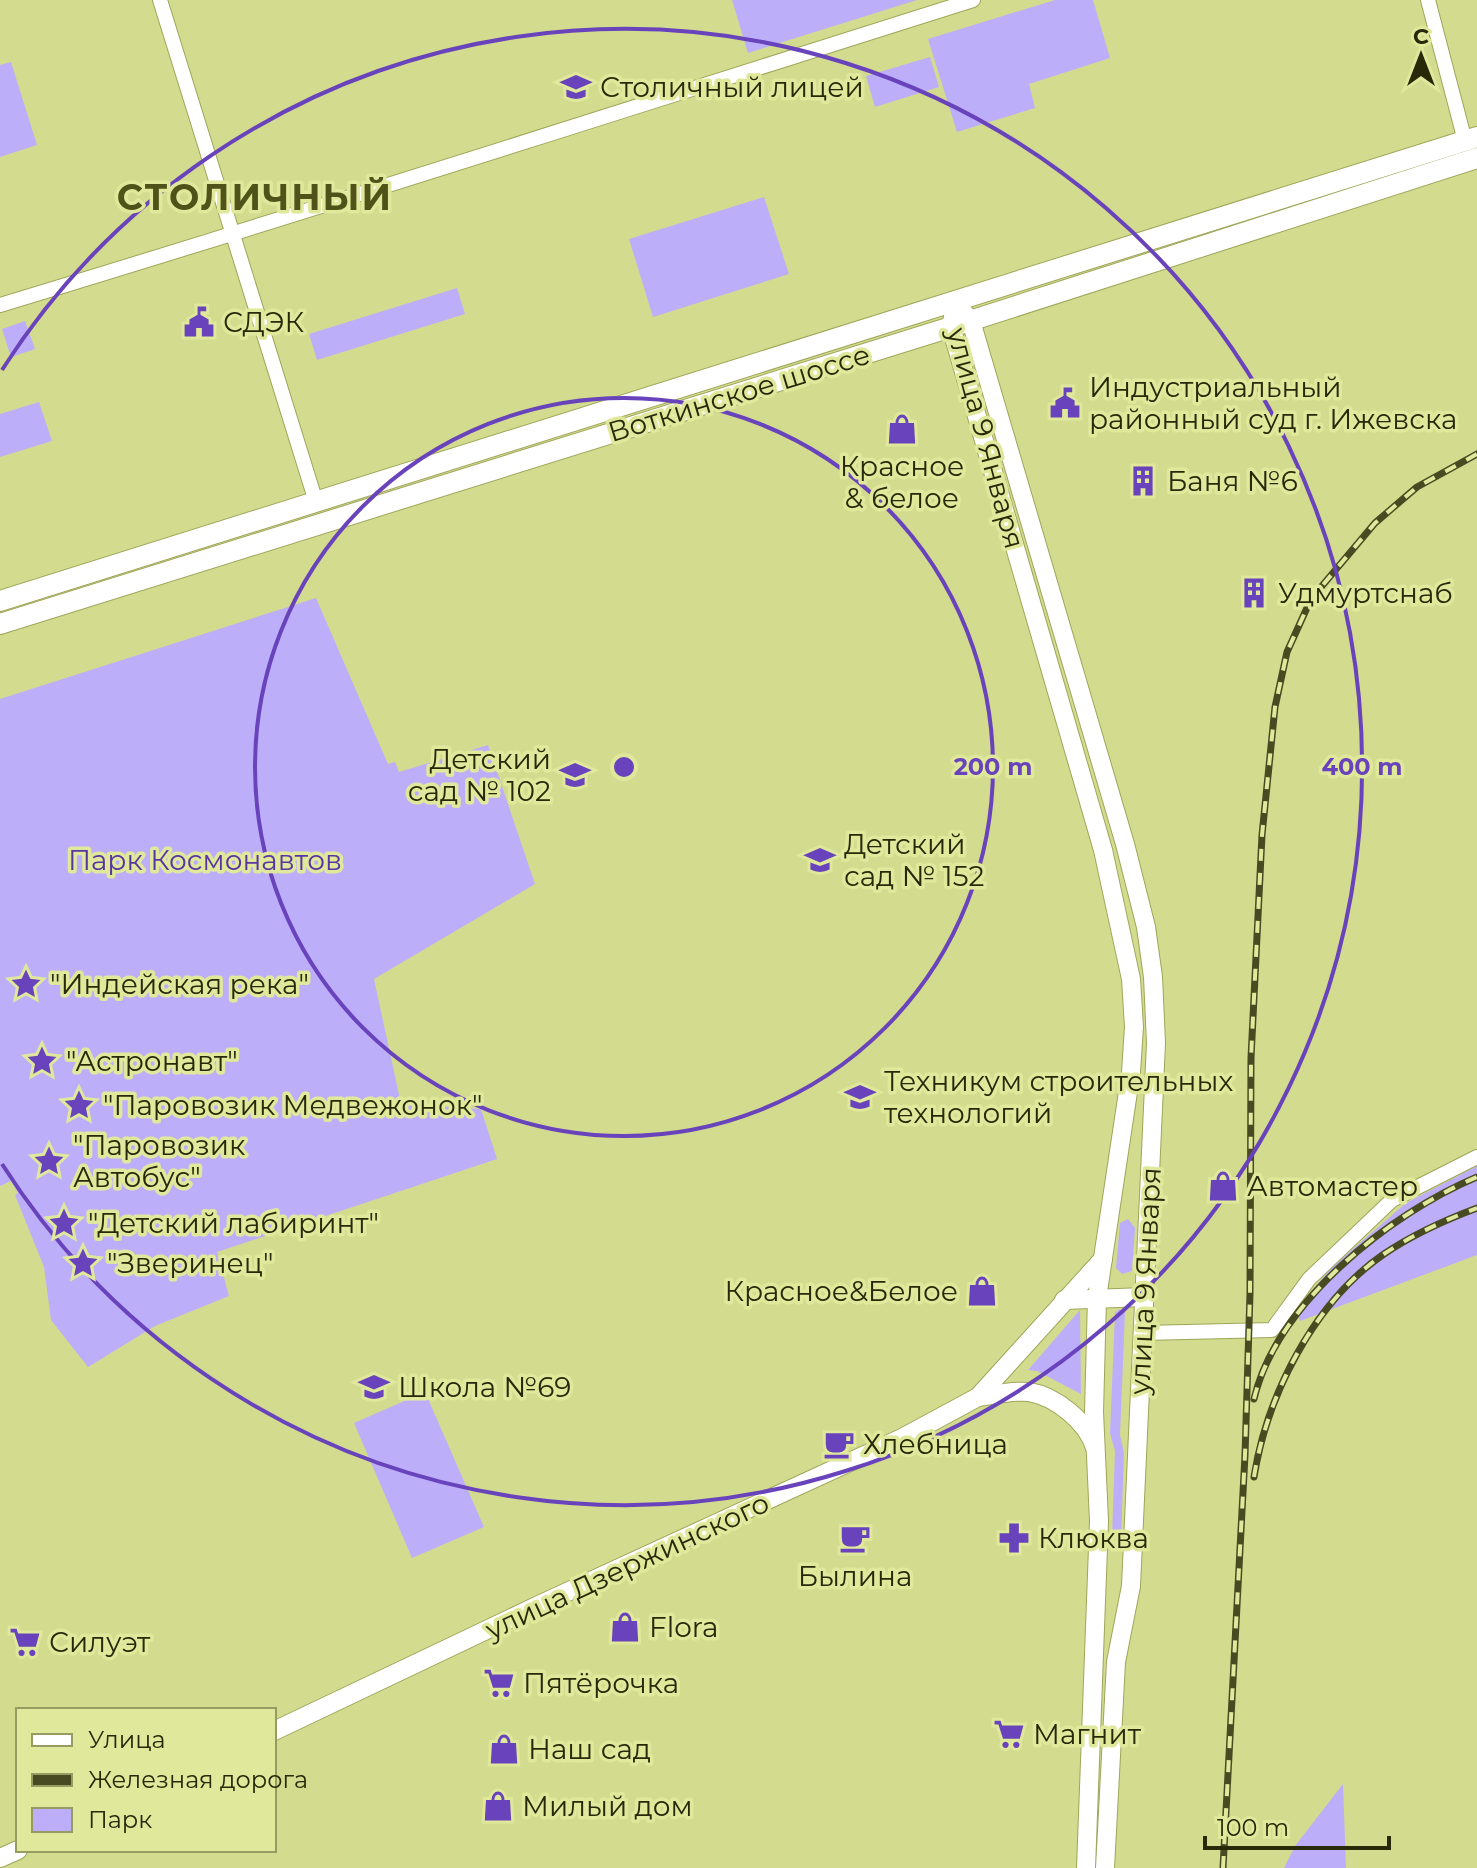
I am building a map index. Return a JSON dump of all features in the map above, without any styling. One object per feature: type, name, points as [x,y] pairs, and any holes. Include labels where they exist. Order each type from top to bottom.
[{"type":"main road","name":"Воткинское шоссе","points":[[0,601],[955,302],[1472,149]]},
{"type":"main road","name":"Воткинское шоссе","points":[[0,624],[961,324],[1472,149]]},
{"type":"main road","name":"улица 9 Января","points":[[955,302],[1125,942],[1134,1027],[1127,1103],[1097,1298],[1094,1412],[1097,1554],[1086,1868]]},
{"type":"main road","name":"улица 9 Января","points":[[961,324],[1115,809],[1146,927],[1153,977],[1156,1043],[1133,1555],[1131,1586],[1116,1662],[1105,1868]]},
{"type":"main road","points":[[1093,814],[1115,809]]},
{"type":"main road","name":"улица Дзержинского","points":[[276,1730],[902,1438],[978,1397],[1104,1258]]},
{"type":"main road","points":[[1064,1300],[1145,1297]]},
{"type":"main road","name":"улица Дзержинского","points":[[978,1397],[1013,1392],[1029,1392],[1043,1397],[1079,1422],[1093,1440],[1097,1457]]},
{"type":"main road","points":[[1097,1554],[1133,1555]]},
{"type":"street","points":[[160,0],[316,502]]},
{"type":"street","points":[[0,305],[414,178],[973,0]]},
{"type":"street","points":[[1428,0],[1472,149]]},
{"type":"street","points":[[1143,1333],[1272,1330],[1309,1279],[1392,1200],[1477,1157]]},
{"type":"green space","points":[[732,0],[917,0],[748,53]]},
{"type":"green space","points":[[1055,0],[1093,0],[1110,58],[1029,84],[1035,108],[957,132],[928,39]]},
{"type":"green space","points":[[930,57],[939,87],[875,107],[866,76]]},
{"type":"green space","points":[[11,62],[37,145],[0,157],[0,65]]},
{"type":"green space","points":[[764,197],[789,274],[653,317],[629,239]]},
{"type":"green space","points":[[457,288],[465,314],[317,360],[309,334]]},
{"type":"green space","points":[[25,321],[35,349],[11,357],[2,329]]},
{"type":"green space","points":[[39,402],[52,441],[0,457],[0,414]]},
{"type":"green space","name":"Парк Космонавтов","points":[[316,598],[388,764],[395,762],[399,772],[488,745],[535,884],[374,979],[401,1104],[481,1109],[497,1159],[217,1252],[229,1296],[155,1326],[88,1367],[51,1320],[44,1267],[15,1195],[18,1193],[11,1181],[0,1186],[0,699]]},
{"type":"green space","points":[[1477,1166],[1477,1255],[1300,1321],[1296,1310],[1331,1268],[1406,1203]]},
{"type":"green space","points":[[1128,1219],[1135,1228],[1132,1271],[1122,1274],[1116,1268],[1120,1223]]},
{"type":"green space","points":[[1119,1309],[1125,1312],[1120,1435],[1124,1453],[1121,1538],[1118,1541],[1112,1538],[1115,1451],[1110,1433],[1115,1313]]},
{"type":"green space","points":[[1080,1310],[1081,1394],[1037,1371],[1028,1370]]},
{"type":"green space","points":[[425,1392],[484,1527],[412,1558],[354,1423]]},
{"type":"green space","points":[[1343,1784],[1346,1868],[1284,1868],[1295,1846]]},
{"type":"railway","points":[[1223,1868],[1245,1455],[1250,1293],[1251,1058],[1262,835],[1275,707],[1287,652],[1311,599],[1375,523],[1417,487],[1477,454]]},
{"type":"railway","points":[[1254,1399],[1267,1363],[1286,1329],[1311,1296],[1341,1266],[1408,1214],[1477,1177]]},
{"type":"railway","points":[[1254,1477],[1260,1446],[1282,1383],[1316,1324],[1336,1298],[1384,1254],[1429,1228],[1477,1208]]},
{"type":"place","name":"Столичный лицей","points":[[576,87]]},
{"type":"place","name":"СДЭК","points":[[199,322]]},
{"type":"place","name":"Индустриальный районный суд г. Ижевска","points":[[1065,403]]},
{"type":"place","name":"Красное & белое","points":[[902,429]]},
{"type":"place","name":"Баня №6","points":[[1143,481]]},
{"type":"place","name":"Удмуртснаб","points":[[1254,593]]},
{"type":"place","name":"Детский сад № 102","points":[[575,775]]},
{"type":"place","name":"Детский сад № 152","points":[[820,860]]},
{"type":"place","name":"\"Индейская река\"","points":[[26,984]]},
{"type":"place","name":"\"Астронавт\"","points":[[42,1061]]},
{"type":"place","name":"Техникум строительных технологий","points":[[860,1097]]},
{"type":"place","name":"\"Паровозик Медвежонок\"","points":[[79,1105]]},
{"type":"place","name":"\"Паровозик Автобус\"","points":[[49,1161]]},
{"type":"place","name":"Автомастер","points":[[1223,1186]]},
{"type":"place","name":"\"Детский лабиринт\"","points":[[64,1223]]},
{"type":"place","name":"\"Зверинец\"","points":[[83,1263]]},
{"type":"place","name":"Красное&Белое","points":[[982,1291]]},
{"type":"place","name":"Школа №69","points":[[374,1387]]},
{"type":"place","name":"Хлебница","points":[[839,1444]]},
{"type":"place","name":"Былина","points":[[855,1538]]},
{"type":"place","name":"Клюква","points":[[1014,1538]]},
{"type":"place","name":"Flora","points":[[625,1627]]},
{"type":"place","name":"Силуэт","points":[[25,1642]]},
{"type":"place","name":"Пятёрочка","points":[[499,1683]]},
{"type":"place","name":"Магнит","points":[[1009,1734]]},
{"type":"place","name":"Наш сад","points":[[504,1749]]},
{"type":"place","name":"Милый дом","points":[[498,1806]]},
{"type":"district","name":"СТОЛИЧНЫЙ","points":[[255,197]]}]
